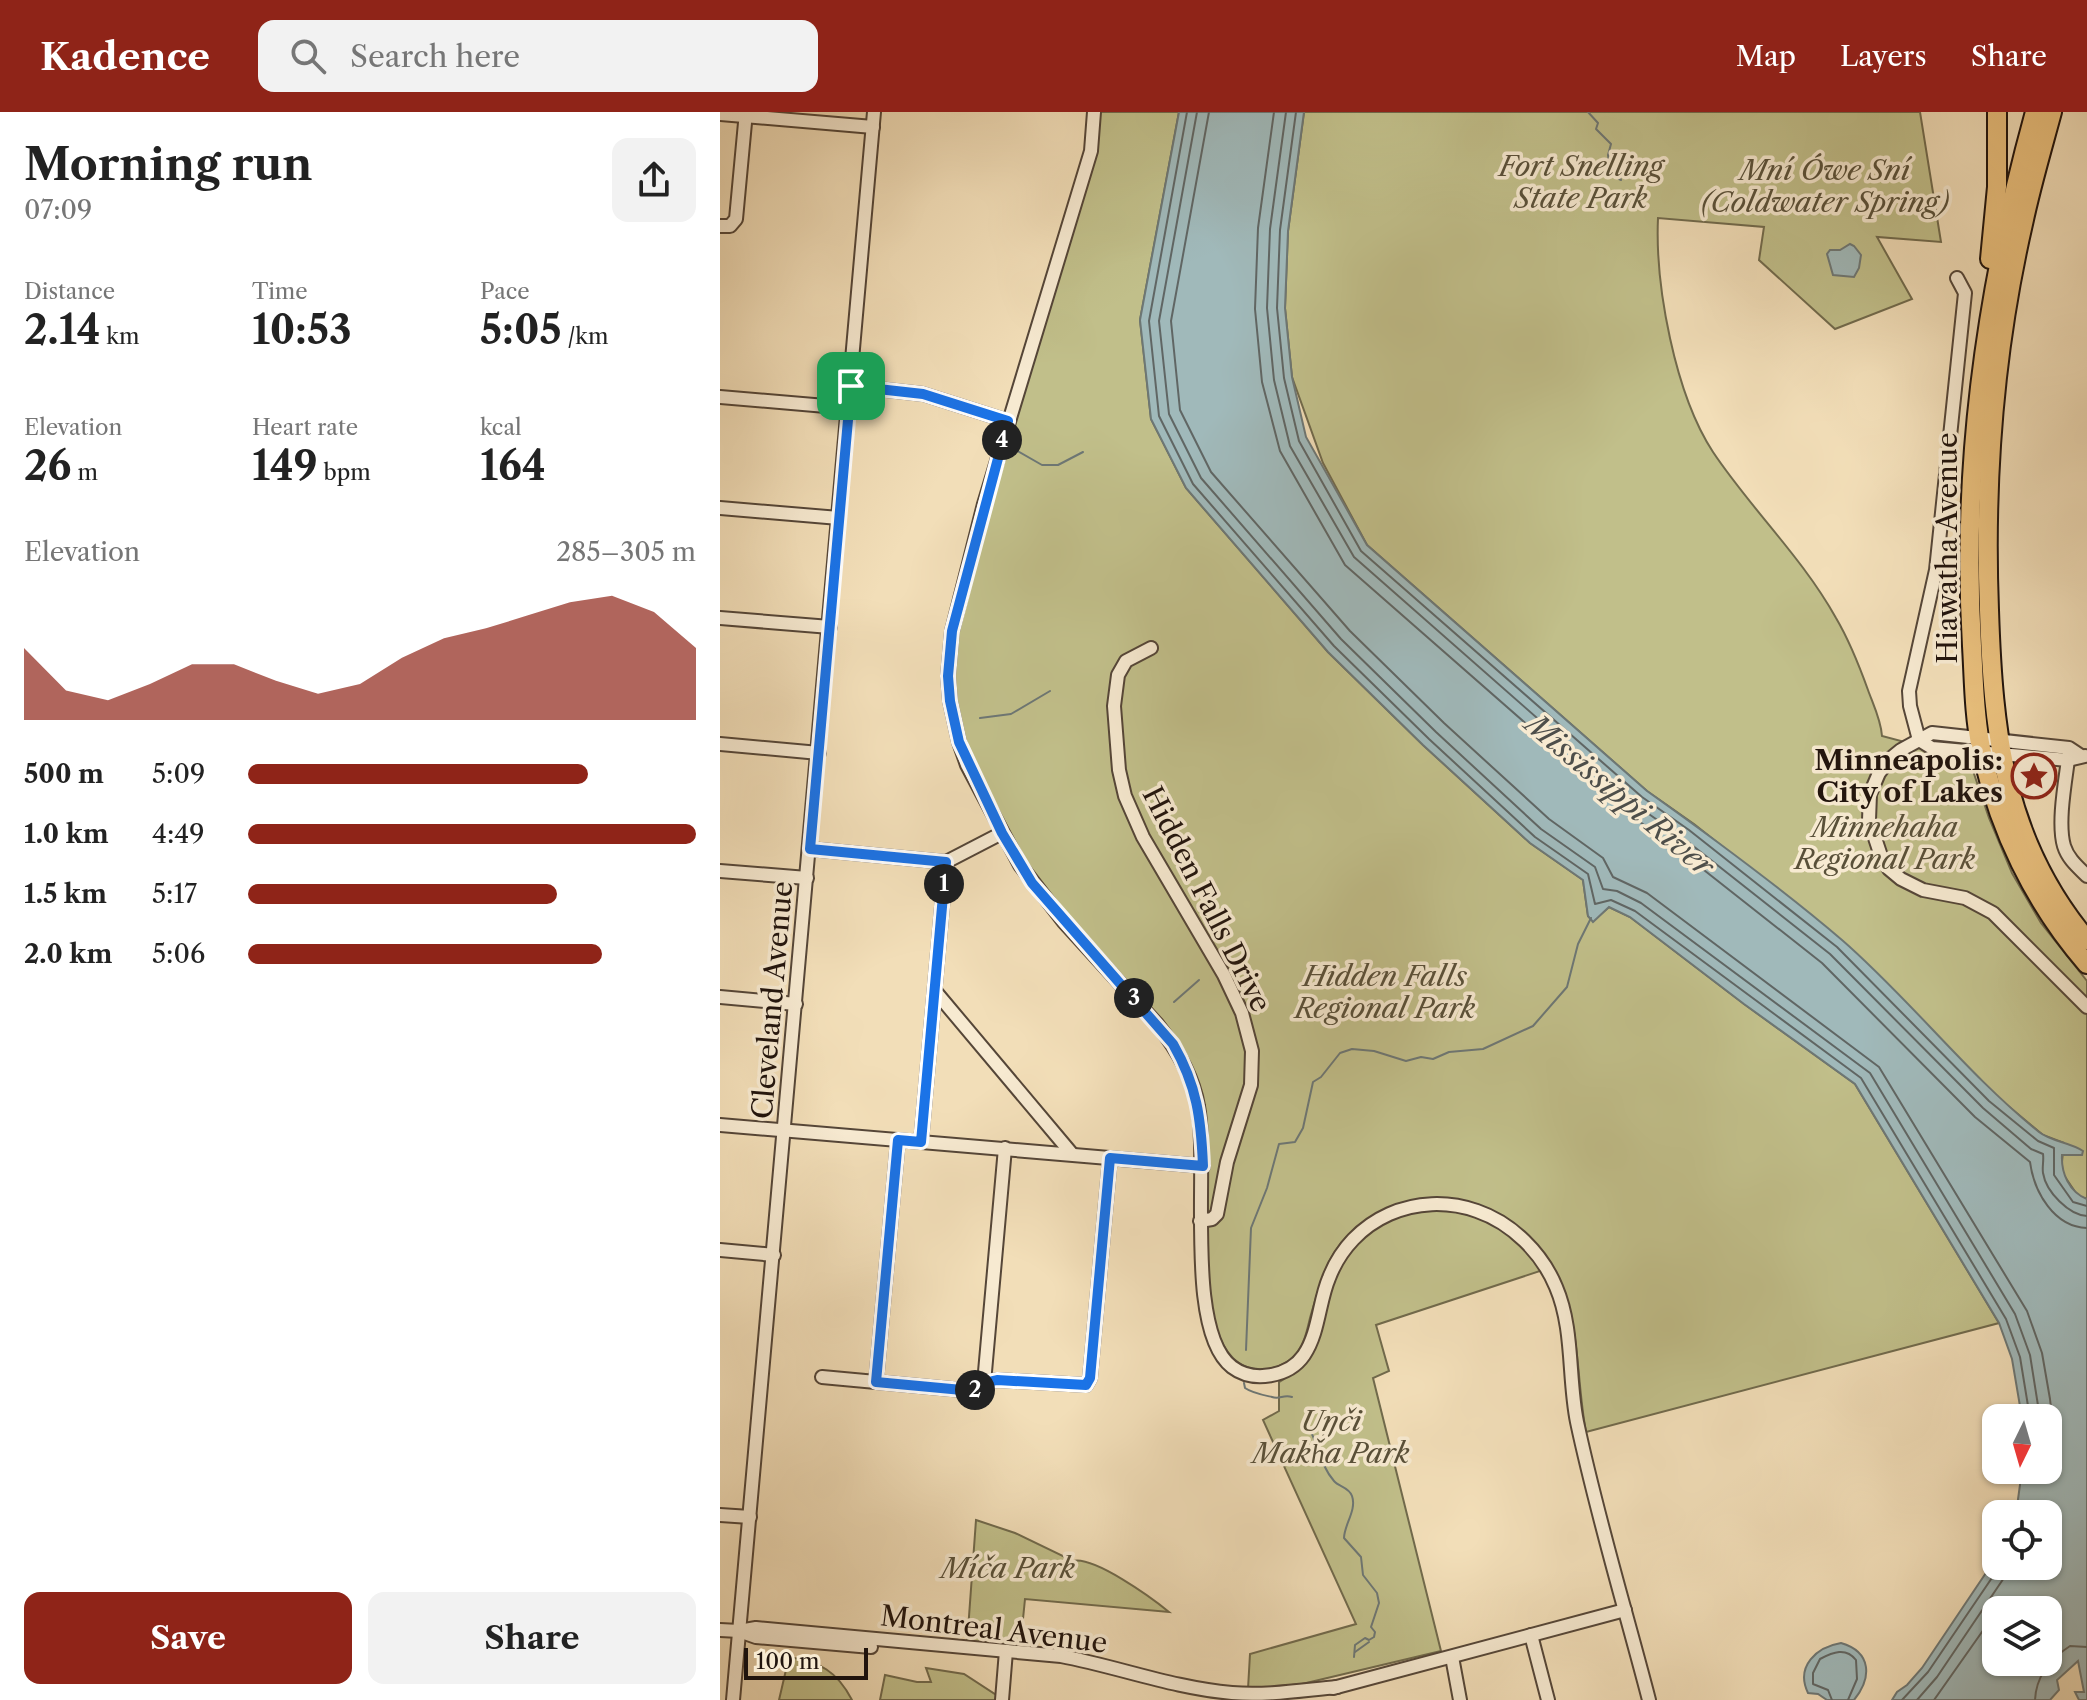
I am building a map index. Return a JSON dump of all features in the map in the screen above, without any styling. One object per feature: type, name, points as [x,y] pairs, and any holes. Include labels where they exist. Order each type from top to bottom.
[{"type":"highway","points":[[1981,370],[1997,187],[1997,112]]},
{"type":"highway","name":"Hiawatha Avenue","points":[[2035,112],[2017,179],[1981,370],[1974,441],[1969,572],[1990,746],[2010,842],[2049,914],[2087,964]]},
{"type":"highway","name":"Hiawatha Avenue","points":[[2052,112],[2013,275],[2002,339],[1989,465],[1988,608],[1993,697],[1990,746],[2038,864],[2056,897],[2087,940]]},
{"type":"street","name":"Cleveland Avenue","points":[[733,1700],[874,112]]},
{"type":"street","points":[[1094,112],[1091,151],[1008,421],[952,631],[948,676],[959,742],[1020,865],[1046,901],[1173,1044],[1187,1071],[1198,1102],[1203,1166],[1200,1221],[1203,1280],[1209,1319],[1218,1351],[1236,1370],[1264,1376],[1283,1372],[1304,1355],[1328,1278],[1338,1259],[1353,1239],[1377,1219],[1413,1205],[1435,1203],[1479,1212],[1519,1236],[1542,1261],[1561,1301],[1576,1419],[1649,1700]]},
{"type":"street","points":[[720,114],[873,127]]},
{"type":"street","points":[[726,225],[737,214],[746,114]]},
{"type":"street","points":[[1957,278],[1965,293],[1936,570],[1909,691],[1910,706],[1919,740],[1932,748],[1990,746],[2076,755],[2063,822],[2063,845],[2087,876]]},
{"type":"street","points":[[851,386],[923,394],[1008,421]]},
{"type":"street","points":[[720,397],[849,408]]},
{"type":"street","points":[[720,508],[839,518]]},
{"type":"street","points":[[720,618],[830,627]]},
{"type":"street","name":"Hidden Falls Drive","points":[[1151,648],[1126,661],[1118,675],[1114,706],[1119,770],[1125,796],[1143,837],[1224,975],[1242,1013],[1252,1051],[1251,1085],[1227,1162],[1217,1214],[1212,1219],[1200,1221]]},
{"type":"street","points":[[1919,740],[1890,759],[1873,784],[1869,820],[1881,856],[1889,869],[1911,886],[1965,898],[1993,913],[2087,1007]]},
{"type":"street","points":[[720,744],[819,753]]},
{"type":"street","points":[[810,849],[946,862],[1002,833]]},
{"type":"street","points":[[921,1142],[946,862]]},
{"type":"street","points":[[720,871],[807,878]]},
{"type":"street","points":[[935,991],[1072,1154]]},
{"type":"street","points":[[720,997],[796,1004]]},
{"type":"street","points":[[720,1125],[1203,1166]]},
{"type":"street","points":[[876,1382],[898,1140]]},
{"type":"street","points":[[984,1383],[1005,1148]]},
{"type":"street","points":[[822,1377],[973,1391],[984,1383],[997,1380],[1086,1385],[1090,1378],[1110,1158]]},
{"type":"street","points":[[720,1250],[774,1255]]},
{"type":"street","points":[[720,1515],[750,1517]]},
{"type":"street","name":"Montreal Avenue","points":[[1279,1700],[1301,1697],[1625,1610]]},
{"type":"street","name":"Montreal Avenue","points":[[720,1630],[739,1631],[756,1637],[1005,1654],[1099,1671],[1199,1697],[1245,1697],[1337,1687]]},
{"type":"street","points":[[1531,1635],[1548,1700]]},
{"type":"street","points":[[1002,1700],[1005,1654]]},
{"type":"street","points":[[1452,1657],[1460,1700]]},
{"type":"green space","name":"Hidden Falls Regional Park","points":[[1098,112],[1179,112],[1140,320],[1151,419],[1186,488],[1328,652],[1530,843],[1583,880],[1588,916],[1593,921],[1609,907],[1630,917],[1855,1084],[1999,1323],[1586,1432],[1572,1323],[1563,1289],[1547,1258],[1524,1233],[1498,1214],[1468,1202],[1437,1198],[1406,1202],[1375,1214],[1347,1236],[1328,1264],[1303,1343],[1289,1361],[1268,1369],[1253,1369],[1239,1363],[1223,1345],[1214,1318],[1209,1286],[1206,1118],[1192,1069],[1166,1025],[1032,874],[970,756],[960,727],[955,698],[955,654],[964,593],[1058,273]]},
{"type":"green space","points":[[1304,112],[1920,112],[1941,242],[1877,237],[1912,299],[1835,329],[1759,260],[1764,227],[1658,218],[1664,307],[1678,370],[1700,428],[1728,473],[1808,574],[1836,618],[1861,671],[1882,736],[1969,759],[2012,873],[2041,923],[2087,981],[2087,1199],[2078,1196],[2061,1171],[2064,1143],[2043,1135],[1995,1095],[1842,941],[1694,824],[1647,791],[1367,545],[1323,463],[1292,377],[1285,308],[1288,231]]},
{"type":"green space","name":"Uŋči Makȟa Park","points":[[1436,1209],[1470,1215],[1497,1226],[1521,1244],[1543,1270],[1376,1325],[1389,1371],[1373,1378],[1441,1651],[1302,1684],[1248,1689],[1250,1654],[1356,1624],[1263,1420],[1279,1411],[1279,1382],[1294,1372],[1312,1349],[1334,1277],[1352,1249],[1363,1237],[1389,1221]]},
{"type":"green space","name":"Míča Park","points":[[976,1520],[1015,1533],[1073,1561],[1082,1561],[1108,1571],[1169,1612],[1025,1599],[1020,1649],[967,1644]]},
{"type":"green space","points":[[789,1657],[819,1665],[834,1675],[852,1700],[779,1700]]},
{"type":"green space","points":[[926,1668],[964,1674],[1004,1700],[880,1700],[885,1675],[931,1682]]},
{"type":"water","name":"Mississippi River","points":[[1179,112],[1304,112],[1288,231],[1285,308],[1292,377],[1306,437],[1367,545],[1647,791],[1746,863],[1842,940],[2013,1110],[2049,1138],[2083,1151],[2082,1155],[2062,1155],[2062,1162],[2071,1187],[2087,1199],[2087,1700],[2079,1700],[2075,1692],[2084,1692],[2078,1661],[2062,1675],[2062,1596],[1982,1596],[1982,1676],[2061,1676],[2057,1680],[2059,1690],[2050,1700],[1892,1700],[1922,1668],[1982,1579],[2062,1580],[2062,1500],[2018,1500],[2020,1484],[2062,1484],[2062,1404],[2020,1404],[2012,1359],[1999,1323],[1855,1084],[1630,917],[1609,907],[1593,922],[1588,916],[1583,880],[1530,843],[1328,652],[1186,488],[1151,419],[1140,320]]},
{"type":"water","points":[[1850,244],[1861,255],[1859,268],[1854,277],[1833,275],[1827,254],[1830,250],[1840,250]]},
{"type":"water","points":[[1841,1643],[1851,1647],[1863,1659],[1866,1675],[1860,1692],[1854,1700],[1827,1700],[1818,1694],[1808,1693],[1804,1674],[1806,1666],[1817,1653]]},
{"type":"waterway","points":[[1588,112],[1598,123],[1596,129],[1611,144],[1608,155],[1610,169],[1625,175],[1621,180]]},
{"type":"waterway","points":[[1705,196],[1716,200],[1722,196]]},
{"type":"waterway","points":[[1014,449],[1042,465],[1058,465],[1083,452]]},
{"type":"waterway","points":[[980,718],[1011,714],[1050,691]]},
{"type":"waterway","points":[[1246,1350],[1251,1228],[1267,1188],[1279,1144],[1295,1142],[1303,1128],[1313,1082],[1321,1077],[1340,1053],[1352,1049],[1374,1051],[1406,1061],[1421,1057],[1433,1059],[1449,1052],[1483,1049],[1533,1026],[1567,987],[1578,944],[1591,918]]},
{"type":"waterway","points":[[1174,1002],[1199,980]]},
{"type":"waterway","points":[[1244,1383],[1245,1388],[1258,1394],[1275,1398],[1292,1397]]},
{"type":"waterway","points":[[1307,1425],[1329,1474],[1352,1496],[1353,1507],[1344,1538],[1361,1557],[1363,1575],[1377,1593],[1379,1603],[1371,1627],[1374,1637],[1369,1640],[1365,1638],[1355,1645],[1354,1657]]},
{"type":"waterway","points":[[1355,1652],[1369,1642]]},
{"type":"place","name":"Minneapolis: City of Lakes","points":[[2034,776]]},
{"type":"route","points":[[851,386],[923,394],[1008,421],[952,631],[948,676],[953,721],[967,765],[1020,865],[1046,901],[1173,1044],[1198,1102],[1203,1166],[1110,1158],[1090,1378],[1086,1385],[997,1380],[984,1383],[973,1391],[876,1382],[898,1140],[921,1142],[946,862],[810,849],[851,386]]},
{"type":"park label","name":"Fort Snelling State Park","points":[[1581,182]]},
{"type":"park label","name":"Mní Ówe Sní (Coldwater Spring)","points":[[1825,186]]},
{"type":"park label","name":"Minnehaha Regional Park","points":[[1885,843]]}]
